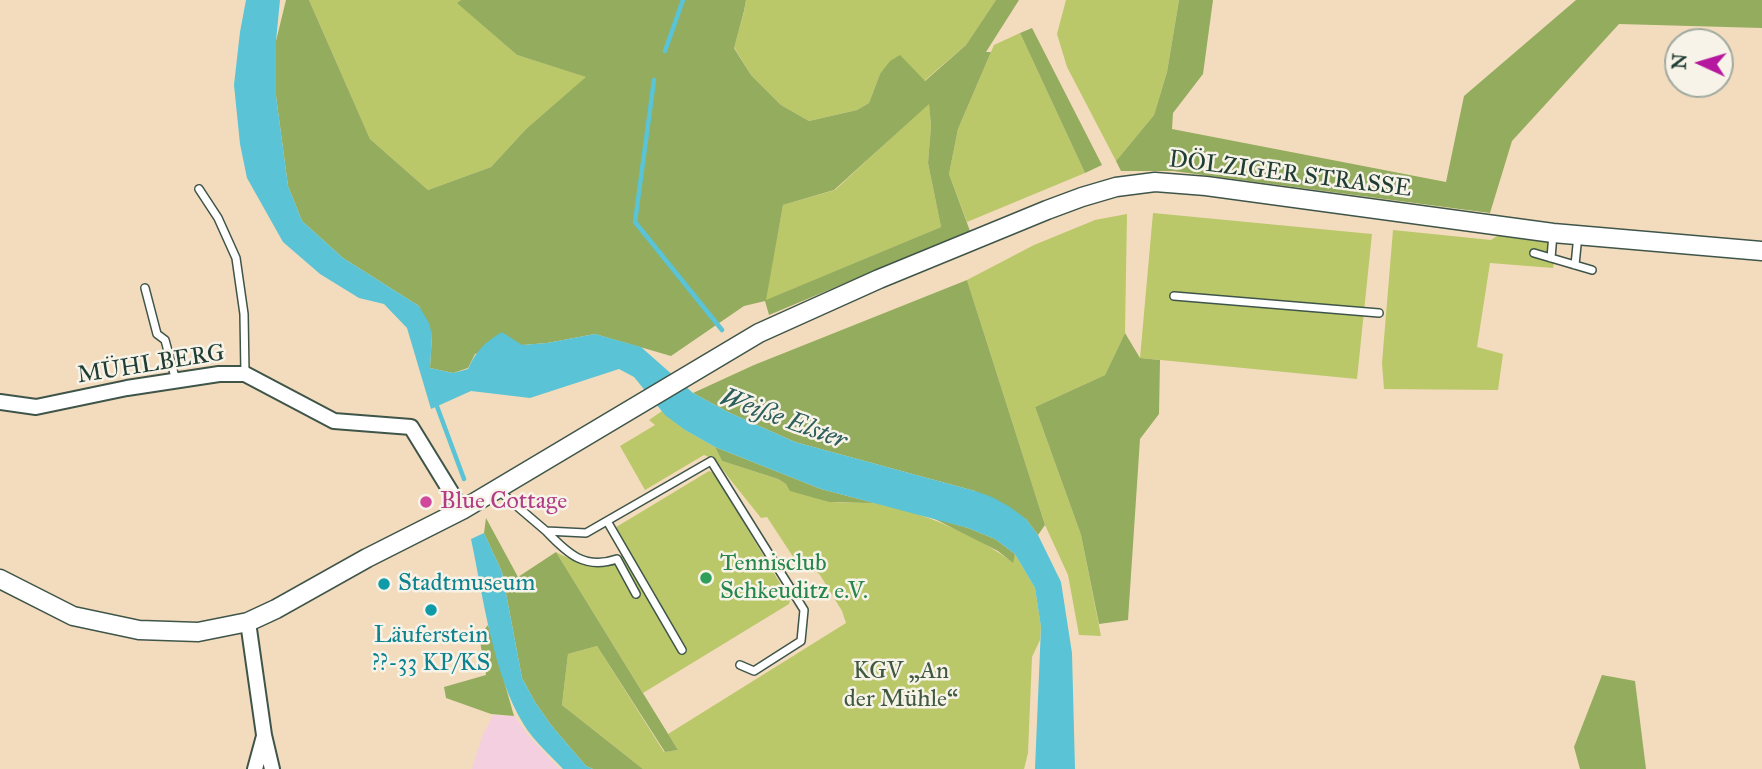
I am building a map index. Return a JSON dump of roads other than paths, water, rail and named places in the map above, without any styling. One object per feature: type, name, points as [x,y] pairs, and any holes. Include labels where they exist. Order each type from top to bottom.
[{"type":"street","name":"DÖLZIGER STRASSE","points":[[0,579],[73,616],[139,630],[198,632],[248,622],[462,510],[759,333],[867,284],[1047,209],[1116,187],[1155,183],[1206,186],[1553,233],[1762,251]]},
{"type":"street","name":"MÜHLBERG","points":[[0,402],[36,407],[176,380],[219,374],[244,374],[334,421],[411,427],[462,510]]},
{"type":"street","points":[[248,622],[264,735],[272,769]]},
{"type":"street","points":[[255,769],[264,735]]},
{"type":"lane","points":[[199,189],[218,218],[236,258],[244,314],[244,374]]},
{"type":"lane","points":[[1551,258],[1553,233]]},
{"type":"lane","points":[[1575,265],[1578,235]]},
{"type":"lane","points":[[1534,253],[1592,270]]},
{"type":"lane","points":[[145,288],[157,334],[165,340],[176,380]]},
{"type":"lane","points":[[1174,296],[1379,313]]},
{"type":"lane","points":[[546,531],[586,533],[710,461],[804,610],[801,641],[754,671],[740,665]]},
{"type":"lane","points":[[497,490],[546,531],[565,551],[580,560],[603,564],[617,559],[636,594]]},
{"type":"lane","points":[[607,521],[682,650]]},
{"type":"water","points":[[246,0],[280,0],[276,41],[276,96],[288,186],[302,221],[343,258],[419,306],[429,323],[432,335],[430,368],[453,373],[468,369],[482,348],[502,332],[522,345],[595,334],[641,347],[693,393],[795,442],[975,491],[992,497],[1026,519],[1038,535],[1061,582],[1072,653],[1075,769],[1035,769],[1041,627],[1035,588],[1015,554],[995,539],[968,528],[821,489],[715,447],[665,415],[634,377],[619,369],[530,398],[471,391],[431,409],[407,328],[384,304],[359,298],[320,274],[283,242],[247,178],[240,144],[234,85]]},
{"type":"water","points":[[484,533],[502,572],[522,678],[551,725],[586,766],[593,769],[563,769],[528,731],[513,705],[490,635],[471,539]]},
{"type":"waterway","points":[[665,51],[683,0]]},
{"type":"waterway","points":[[654,80],[635,222],[722,330]]},
{"type":"waterway","points":[[435,401],[464,479]]},
{"type":"place","name":"Blue Cottage","points":[[426,502]]},
{"type":"place","name":"Tennisclub Schkeuditz e.V.","points":[[706,578]]},
{"type":"place","name":"Stadtmuseum","points":[[384,584]]},
{"type":"place","name":"Läuferstein ??-33 KP/KS","points":[[431,610]]},
{"type":"water label","name":"Weiße Elster","points":[[783,420]]},
{"type":"park label","name":"KGV „An der Mühle“","points":[[901,686]]}]
